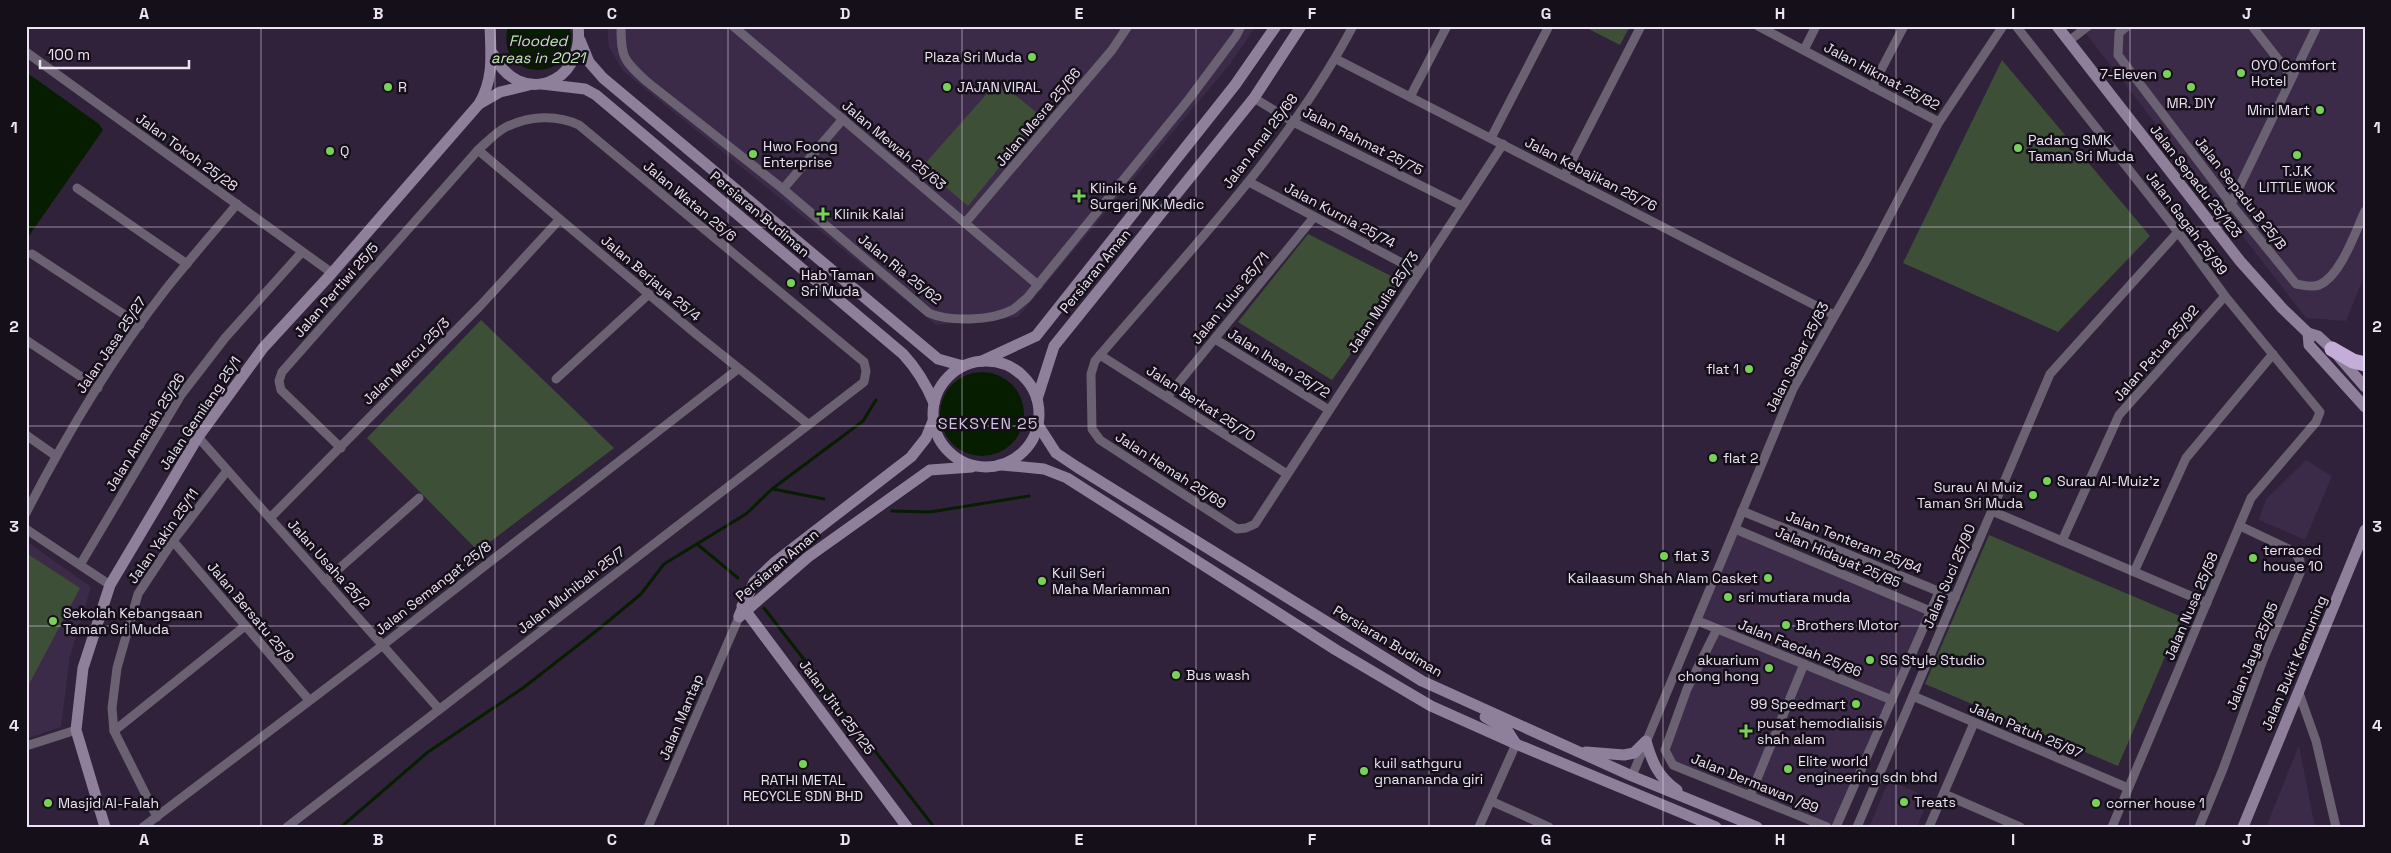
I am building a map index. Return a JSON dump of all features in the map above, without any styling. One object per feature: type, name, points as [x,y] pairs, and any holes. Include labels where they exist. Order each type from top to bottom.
[{"type":"highway","points":[[2332,349],[2353,361],[2365,364]]},
{"type":"main road","points":[[491,50],[499,68],[515,80],[538,84],[561,76],[575,60],[580,40],[578,26]]},
{"type":"main road","name":"Persiaran Aman","points":[[982,361],[1036,336],[1235,86],[1276,26]]},
{"type":"main road","name":"Persiaran Aman","points":[[1037,399],[1054,346],[1254,98],[1301,26]]},
{"type":"main road","name":"Jalan Sepadu 25/123","points":[[2057,26],[2252,275],[2308,333],[2318,336],[2332,349],[2365,387]]},
{"type":"main road","name":"Jalan Gemilang 25/1","points":[[105,827],[76,730],[83,668],[110,585],[198,437],[263,348],[332,273],[479,104],[487,90],[492,70],[491,28]]},
{"type":"main road","name":"Persiaran Budiman","points":[[580,40],[589,62],[603,78],[938,359],[963,366]]},
{"type":"main road","name":"Persiaran Budiman","points":[[538,84],[585,89],[596,95],[903,354],[925,381],[934,403]]},
{"type":"main road","name":"Jalan Gemilang 25/1","points":[[479,104],[500,92],[538,84]]},
{"type":"main road","name":"Jalan Sepadu 25/123","points":[[2308,333],[2309,345],[2360,403],[2365,413]]},
{"type":"main road","points":[[1002,465],[1015,459],[1025,450],[1033,438],[1038,425],[1037,399],[1029,383],[1016,370],[1000,363],[982,361],[963,366],[950,375],[940,388],[934,403],[933,422],[938,437],[947,451],[960,461],[976,467],[1002,465],[1044,469],[1067,478],[1344,655],[1431,706],[1516,744],[1716,827]]},
{"type":"main road","name":"Persiaran Aman","points":[[742,611],[754,582],[775,562],[911,457],[926,438],[933,422]]},
{"type":"main road","name":"Persiaran Budiman","points":[[1038,425],[1056,452],[1077,467],[1422,681],[1572,750],[1757,827]]},
{"type":"main road","name":"Persiaran Aman","points":[[742,611],[808,557],[930,470],[976,467]]},
{"type":"main road","name":"Jalan Bukit Kemuning","points":[[2243,827],[2364,535]]},
{"type":"main road","name":"Jalan Jitu 25/125","points":[[742,611],[907,827]]},
{"type":"main road","points":[[1422,681],[1507,730],[1516,744]]},
{"type":"main road","points":[[1572,750],[1624,755],[1634,753],[1646,741],[1654,766],[1666,782],[1693,800]]},
{"type":"main road","points":[[1632,776],[1635,786],[1703,821]]},
{"type":"main road","name":"Jalan Bukit Kemuning","points":[[2237,827],[2253,799]]},
{"type":"street","name":"Jalan Ria 25/62","points":[[621,26],[620,49],[631,67],[782,190],[928,313],[941,318],[958,319],[1004,313],[1020,304],[1038,285],[1189,99],[1236,36],[1241,26]]},
{"type":"street","name":"Jalan Mewah 25/63","points":[[733,26],[1038,285]]},
{"type":"street","name":"Jalan Mesra 25/66","points":[[965,223],[1112,50],[1128,26]]},
{"type":"street","name":"Jalan Amal 25/68","points":[[1100,355],[1249,182],[1336,59],[1353,26]]},
{"type":"street","points":[[1410,97],[1447,26]]},
{"type":"street","points":[[1491,138],[1549,26]]},
{"type":"street","points":[[1564,176],[1641,26]]},
{"type":"street","name":"Jalan Hikmat 25/82","points":[[1758,26],[1939,122]]},
{"type":"street","points":[[1804,50],[1816,26]]},
{"type":"street","points":[[1872,87],[1904,26]]},
{"type":"street","name":"Jalan Sabar 25/83","points":[[1632,776],[1793,389],[1867,259],[1939,122],[2002,26]]},
{"type":"street","name":"Jalan Gagah 25/99","points":[[2016,26],[2178,232],[2225,296],[2320,412]]},
{"type":"street","points":[[2069,41],[2088,26]]},
{"type":"street","name":"Jalan Sepadu B 25/B","points":[[2128,26],[2119,33],[2118,55],[2231,204],[2296,284],[2318,286],[2329,280],[2337,268],[2365,211]]},
{"type":"street","points":[[2252,26],[2292,77]]},
{"type":"street","points":[[2211,225],[2231,204],[2317,26]]},
{"type":"street","name":"Jalan Tokoh 25/28","points":[[26,52],[332,273]]},
{"type":"street","name":"Jalan Kebajikan 25/76","points":[[1336,59],[1834,315]]},
{"type":"street","name":"Jalan Rahmat 25/75","points":[[1254,98],[1293,122],[1462,206]]},
{"type":"street","name":"Jalan Watan 25/6","points":[[478,150],[504,127],[535,117],[565,119],[579,125],[864,362],[866,371]]},
{"type":"street","points":[[782,190],[843,119]]},
{"type":"street","name":"Jalan Mulia 25/73","points":[[1287,474],[1503,144]]},
{"type":"street","name":"Jalan Berjaya 25/4","points":[[478,150],[738,369],[808,424]]},
{"type":"street","name":"Jalan Pertiwi 25/5","points":[[341,448],[281,390],[282,372],[478,150]]},
{"type":"street","name":"Jalan Kurnia 25/74","points":[[1249,182],[1419,272]]},
{"type":"street","points":[[77,188],[187,264]]},
{"type":"street","name":"Jalan Jasa 25/27","points":[[26,513],[56,456],[140,325],[237,204]]},
{"type":"street","name":"Jalan Tulus 25/71","points":[[1167,397],[1314,216]]},
{"type":"street","name":"Jalan Mercu 25/3","points":[[270,518],[480,306],[559,220]]},
{"type":"street","name":"Jalan Suci 25/90","points":[[1857,827],[2050,374],[2178,232]]},
{"type":"street","name":"Jalan Amanah 25/26","points":[[80,565],[181,395],[226,338],[302,252]]},
{"type":"street","points":[[32,254],[140,325]]},
{"type":"street","points":[[556,380],[649,294]]},
{"type":"street","name":"Jalan Petua 25/92","points":[[2062,541],[2119,416],[2225,296]]},
{"type":"street","name":"Jalan Ihsan 25/72","points":[[1215,339],[1329,410]]},
{"type":"street","points":[[26,340],[98,388]]},
{"type":"street","points":[[2134,572],[2186,458],[2274,354]]},
{"type":"street","name":"Jalan Berkat 25/70","points":[[1100,355],[1287,474]]},
{"type":"street","name":"Jalan Hemah 25/69","points":[[1100,355],[1095,361],[1090,374],[1092,429],[1100,440],[1237,529],[1255,524],[1287,474]]},
{"type":"street","name":"Jalan Semangat 25/8","points":[[143,827],[382,645],[738,369]]},
{"type":"street","name":"Jalan Muhibah 25/7","points":[[287,827],[864,382],[866,371]]},
{"type":"street","name":"Jalan Nusa 25/58","points":[[2112,827],[2251,498],[2316,422],[2320,412]]},
{"type":"street","points":[[26,435],[56,456]]},
{"type":"street","name":"Jalan Usaha 25/2","points":[[198,437],[226,472],[270,518],[439,709]]},
{"type":"street","name":"Jalan Yakin 25/11","points":[[157,817],[114,731],[112,708],[117,668],[138,594],[173,541],[226,472]]},
{"type":"street","points":[[325,581],[419,498]]},
{"type":"street","name":"Jalan Tenteram 25/84","points":[[1742,511],[1955,598]]},
{"type":"street","points":[[1992,511],[2207,603]]},
{"type":"street","name":"Jalan Jaya 25/95","points":[[2199,827],[2223,769],[2263,660],[2300,574],[2300,561],[2295,552],[2240,526]]},
{"type":"street","points":[[26,529],[110,585]]},
{"type":"street","name":"Jalan Hidayat 25/85","points":[[1735,529],[1930,611]]},
{"type":"street","name":"Jalan Bersatu 25/9","points":[[173,541],[309,700]]},
{"type":"street","points":[[1836,827],[1939,592]]},
{"type":"street","name":"Jalan Mantap","points":[[648,827],[742,611]]},
{"type":"street","name":"Jalan Faedah 25/86","points":[[1698,621],[1892,700]]},
{"type":"street","points":[[114,731],[245,626]]},
{"type":"street","name":"Jalan Dermawan /89","points":[[1717,629],[1687,689],[1665,750],[1673,765],[1827,827]]},
{"type":"street","points":[[1750,796],[1804,664]]},
{"type":"street","points":[[2299,693],[2316,740],[2336,827]]},
{"type":"street","name":"Jalan Patuh 25/97","points":[[1913,696],[2128,788]]},
{"type":"street","points":[[1929,827],[1974,723]]},
{"type":"street","points":[[26,746],[76,730]]},
{"type":"street","points":[[1479,827],[1516,744]]},
{"type":"street","points":[[1944,794],[2020,827]]},
{"type":"street","points":[[1491,801],[1549,827]]},
{"type":"shaded area","points":[[607,26],[1256,26],[1230,64],[1018,317],[936,325],[623,71],[609,47]]},
{"type":"shaded area","points":[[1583,26],[1630,26],[1620,45]]},
{"type":"shaded area","points":[[2080,26],[2365,26],[2365,274],[2346,321],[2306,318]]},
{"type":"shaded area","name":"Padang SMK Taman Sri Muda","points":[[2002,60],[2150,236],[2058,332],[1903,263]]},
{"type":"shaded area","points":[[998,81],[1041,116],[968,206],[922,167]]},
{"type":"shaded area","points":[[1308,234],[1403,282],[1332,380],[1238,322]]},
{"type":"shaded area","points":[[481,320],[614,448],[478,551],[367,438]]},
{"type":"shaded area","points":[[2306,460],[2332,476],[2305,540],[2259,520],[2266,499]]},
{"type":"shaded area","points":[[1737,534],[1926,613],[1833,825],[1676,761],[1669,750],[1691,690],[1722,628],[1703,618]]},
{"type":"shaded area","points":[[1989,535],[2182,617],[2118,766],[1925,684]]},
{"type":"shaded area","name":"Sekolah Kebangsaan Taman Sri Muda","points":[[26,541],[91,587],[70,656],[61,727],[26,739]]},
{"type":"shaded area","points":[[26,553],[80,588],[26,690]]},
{"type":"shaded area","points":[[2299,745],[2315,827],[2266,827]]},
{"type":"shaded area","points":[[1889,780],[1929,798],[1917,827],[1869,827]]},
{"type":"water","name":"Flooded areas in 2021","points":[[508,26],[569,26],[571,44],[565,58],[554,66],[540,70],[525,68],[514,60],[507,46]]},
{"type":"water","points":[[26,72],[99,124],[103,130],[26,240]]},
{"type":"water","points":[[982,372],[998,375],[1012,384],[1021,398],[1024,414],[1021,430],[1012,444],[998,453],[982,456],[966,453],[952,444],[943,430],[940,414],[943,398],[952,384],[966,375]]},
{"type":"waterway","points":[[341,827],[428,752],[523,688],[600,628],[641,594],[664,564],[746,514],[772,489],[863,421],[876,400]]},
{"type":"waterway","points":[[773,489],[824,499]]},
{"type":"waterway","points":[[892,511],[930,512],[1029,496]]},
{"type":"waterway","points":[[697,544],[738,578]]},
{"type":"waterway","points":[[764,608],[934,827]]},
{"type":"place","name":"Plaza Sri Muda","points":[[1032,57]]},
{"type":"place","name":"OYO Comfort Hotel","points":[[2241,73]]},
{"type":"place","name":"7-Eleven","points":[[2167,74]]},
{"type":"place","name":"R","points":[[388,87]]},
{"type":"place","name":"JAJAN VIRAL","points":[[947,87]]},
{"type":"place","name":"MR. DIY","points":[[2191,87]]},
{"type":"place","name":"Mini Mart","points":[[2320,110]]},
{"type":"place","name":"Padang SMK Taman Sri Muda","points":[[2018,148]]},
{"type":"place","name":"Q","points":[[330,151]]},
{"type":"place","name":"Hwo Foong Enterprise","points":[[753,154]]},
{"type":"place","name":"T.J.K LITTLE WOK","points":[[2297,155]]},
{"type":"place","name":"Klinik & Surgeri NK Medic","points":[[1079,196]]},
{"type":"place","name":"Klinik Kalai","points":[[823,214]]},
{"type":"place","name":"Hab Taman Sri Muda","points":[[791,283]]},
{"type":"place","name":"flat 1","points":[[1749,369]]},
{"type":"place","name":"flat 2","points":[[1713,458]]},
{"type":"place","name":"Surau Al-Muiz'z","points":[[2047,481]]},
{"type":"place","name":"Surau Al Muiz Taman Sri Muda","points":[[2033,495]]},
{"type":"place","name":"flat 3","points":[[1664,556]]},
{"type":"place","name":"terraced house 10","points":[[2253,558]]},
{"type":"place","name":"Kailaasum Shah Alam Casket","points":[[1768,578]]},
{"type":"place","name":"Kuil Seri Maha Mariamman","points":[[1042,581]]},
{"type":"place","name":"sri mutiara muda","points":[[1728,597]]},
{"type":"place","name":"Sekolah Kebangsaan Taman Sri Muda","points":[[53,621]]},
{"type":"place","name":"Brothers Motor","points":[[1786,625]]},
{"type":"place","name":"SG Style Studio","points":[[1870,660]]},
{"type":"place","name":"akuarium chong hong","points":[[1769,668]]},
{"type":"place","name":"Bus wash","points":[[1176,675]]},
{"type":"place","name":"99 Speedmart","points":[[1856,704]]},
{"type":"place","name":"pusat hemodialisis shah alam","points":[[1746,731]]},
{"type":"place","name":"RATHI METAL RECYCLE SDN BHD","points":[[803,764]]},
{"type":"place","name":"Elite world engineering sdn bhd","points":[[1788,769]]},
{"type":"place","name":"kuil sathguru gnanananda giri","points":[[1364,771]]},
{"type":"place","name":"Treats","points":[[1904,802]]},
{"type":"place","name":"Masjid Al-Falah","points":[[48,803]]},
{"type":"place","name":"corner house 1","points":[[2096,803]]},
{"type":"district","name":"SEKSYEN 25","points":[[988,423]]}]
